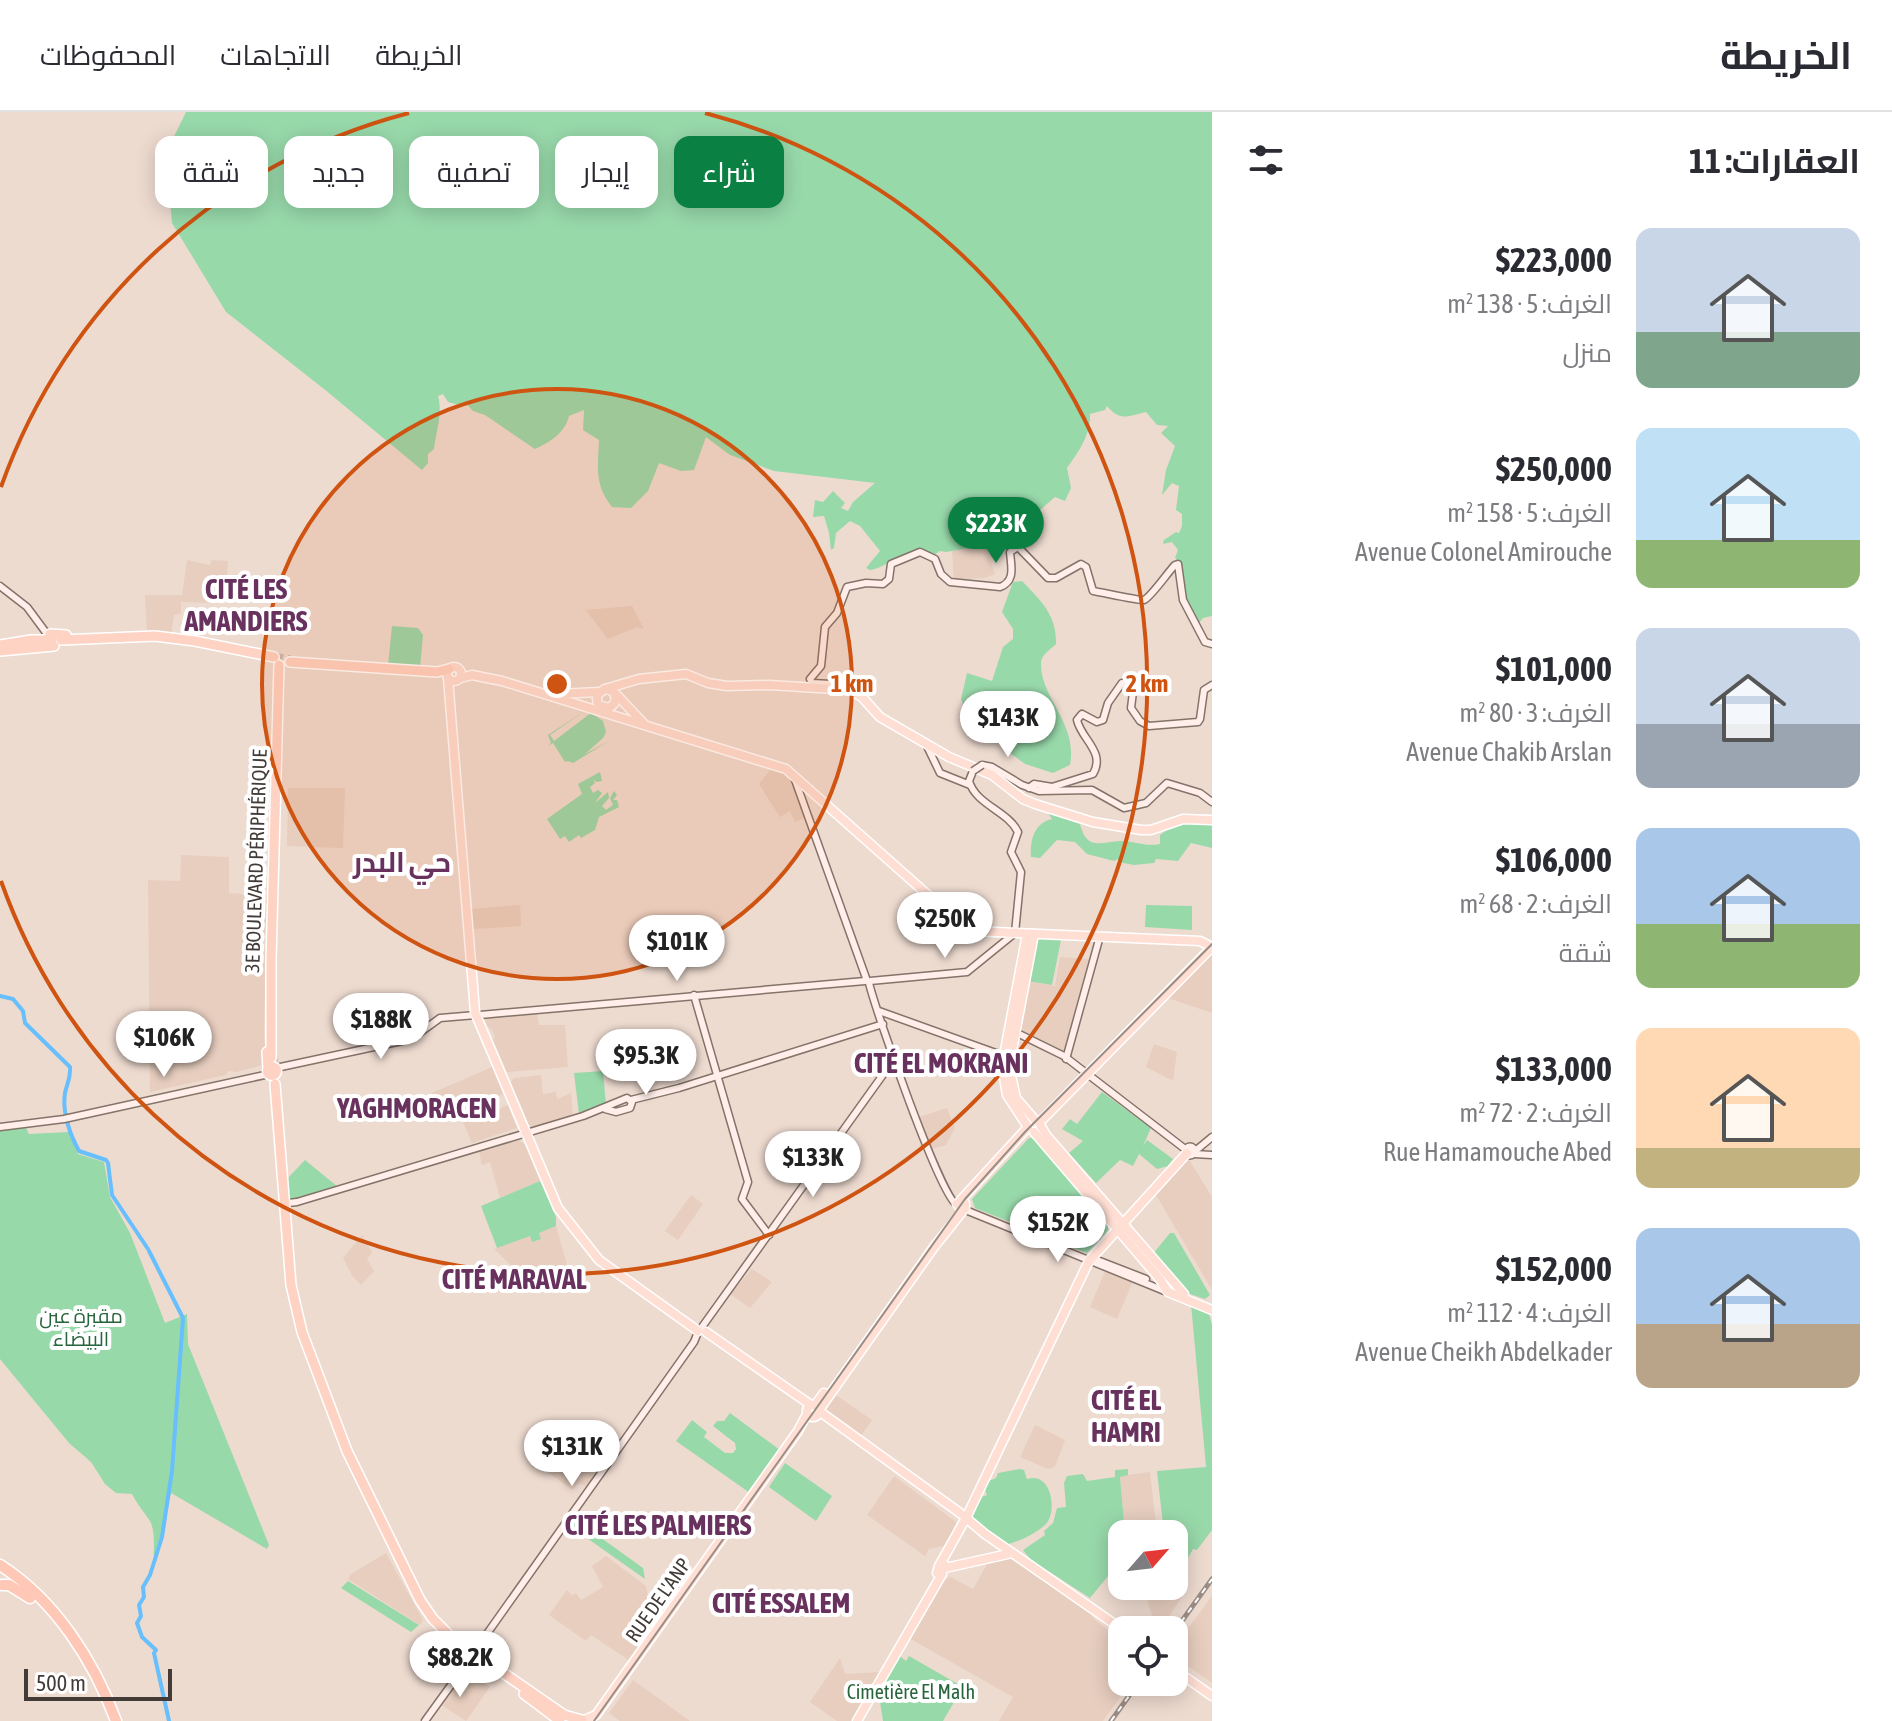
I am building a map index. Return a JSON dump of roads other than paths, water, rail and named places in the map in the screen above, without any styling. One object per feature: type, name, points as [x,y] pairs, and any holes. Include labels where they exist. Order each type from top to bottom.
[{"type":"highway","points":[[0,648],[94,634],[107,639],[163,637],[229,650],[238,647],[282,663],[327,661],[336,666],[437,672],[453,678]]},
{"type":"highway","points":[[282,663],[272,966],[273,1071],[288,1288],[297,1330],[349,1465],[417,1603],[435,1627],[564,1721]]},
{"type":"highway","points":[[278,1150],[291,1285],[302,1332],[347,1451],[420,1600],[444,1630],[472,1655],[569,1718],[583,1720]]},
{"type":"highway","points":[[0,1565],[24,1578],[56,1616],[88,1661],[116,1721]]},
{"type":"highway","points":[[0,1573],[30,1598],[55,1626],[78,1658],[109,1721]]},
{"type":"highway","points":[[2,1585],[9,1585],[30,1598]]},
{"type":"highway","points":[[529,1692],[564,1721]]},
{"type":"main road","points":[[834,689],[831,684],[814,684],[810,679],[822,662],[824,629],[840,608],[847,587],[856,583],[883,584],[889,579],[891,564],[920,552],[935,559],[941,574],[950,582],[1000,587],[1011,578],[1010,552],[1018,547],[1048,578],[1056,578],[1081,564],[1086,567],[1093,591],[1114,593],[1136,601],[1148,598],[1177,564],[1181,568],[1180,587],[1184,603],[1206,644],[1212,644]]},
{"type":"main road","points":[[0,586],[21,602],[53,639]]},
{"type":"main road","points":[[453,678],[503,679],[557,694],[602,690],[631,681],[686,674],[708,683],[727,686],[769,685],[857,693],[880,717],[945,755],[987,769],[1027,800],[1093,822],[1141,830],[1156,829],[1183,819],[1212,820]]},
{"type":"main road","points":[[453,678],[470,675],[493,678],[604,709],[644,725],[786,769],[964,927],[979,932],[1209,944]]},
{"type":"main road","points":[[453,678],[475,998],[560,1207],[599,1260],[1108,1621]]},
{"type":"main road","points":[[604,709],[631,681]]},
{"type":"main road","points":[[1029,788],[1034,784],[1055,786],[1093,774],[1097,766],[1096,756],[1079,728],[1077,718],[1082,714],[1097,722],[1103,720],[1108,701],[1122,683],[1131,682],[1135,686],[1131,708],[1141,722],[1151,726],[1198,722],[1204,690],[1212,685]]},
{"type":"main road","points":[[602,690],[617,695],[644,725]]},
{"type":"main road","points":[[602,690],[597,699],[604,709]]},
{"type":"main road","points":[[0,1125],[65,1117],[411,1039],[436,1020],[967,972],[1015,933],[1021,872],[1011,852],[1018,832],[1012,821],[994,809],[970,785],[942,774],[923,741]]},
{"type":"main road","points":[[934,760],[939,755],[945,755]]},
{"type":"main road","points":[[970,785],[973,771],[982,765],[992,767],[1029,788],[1044,791],[1092,790],[1127,808],[1146,803],[1167,783],[1198,792],[1212,802]]},
{"type":"main road","points":[[792,773],[939,1176],[952,1202],[1090,1259],[1168,1287],[1212,1308]]},
{"type":"main road","points":[[1030,934],[1003,1055],[1006,1091],[1033,1126],[1043,1131],[1168,1287],[1212,1308]]},
{"type":"main road","points":[[1066,1059],[1097,939]]},
{"type":"main road","points":[[814,1411],[962,1206],[1033,1126],[1209,944]]},
{"type":"main road","points":[[694,995],[748,1182],[742,1199],[769,1235]]},
{"type":"main road","points":[[879,1011],[1003,1055]]},
{"type":"main road","points":[[1003,1055],[1015,1034],[1014,1015]]},
{"type":"main road","points":[[283,1198],[288,1203],[297,1202],[609,1108],[616,1112],[630,1108],[633,1101],[883,1024]]},
{"type":"main road","points":[[1015,1034],[1066,1059],[1190,1152],[1212,1155]]},
{"type":"main road","points":[[425,1721],[895,1058]]},
{"type":"main road","points":[[857,1721],[931,1590],[1090,1259],[1190,1152],[1212,1137]]},
{"type":"main road","points":[[285,1224],[287,1210],[297,1202]]},
{"type":"main road","name":"RUE DE L'ANP","points":[[583,1720],[596,1715],[814,1411]]},
{"type":"main road","name":"RUE DE L'ANP","points":[[598,1721],[814,1411]]},
{"type":"main road","points":[[965,1520],[1008,1554],[1108,1622]]},
{"type":"main road","points":[[942,1568],[1008,1554]]},
{"type":"main road","points":[[1188,1677],[1210,1691]]},
{"type":"waterway","points":[[0,996],[13,999],[23,1011],[25,1023],[70,1067],[64,1100],[73,1138],[79,1151],[106,1160],[112,1195],[148,1249]]},
{"type":"waterway","points":[[149,1251],[183,1318],[172,1471],[162,1537],[143,1587],[144,1597],[139,1605],[141,1616],[137,1623],[142,1637],[156,1650],[154,1653],[169,1721]]},
{"type":"tunnel","points":[[274,657],[290,660]]},
{"type":"tunnel","points":[[273,1058],[275,1084]]},
{"type":"tram line","points":[[594,1721],[965,1199],[1025,1132],[1212,944]]},
{"type":"railway","points":[[1185,1616],[1212,1579]]},
{"type":"railway","points":[[1111,1721],[1129,1696]]},
{"type":"district","name":"CITÉ LES AMANDIERS","points":[[246,605]]},
{"type":"district","name":"حي البدر","points":[[402,862]]},
{"type":"district","name":"CITÉ EL MOKRANI","points":[[941,1063]]},
{"type":"district","name":"YAGHMORACEN","points":[[417,1108]]},
{"type":"district","name":"CITÉ MARAVAL","points":[[514,1279]]},
{"type":"district","name":"CITÉ EL HAMRI","points":[[1126,1416]]},
{"type":"district","name":"CITÉ LES PALMIERS","points":[[658,1525]]},
{"type":"district","name":"CITÉ ESSALEM","points":[[781,1603]]},
{"type":"park label","name":"مقبرة عين البيضاء","points":[[81,1328]]},
{"type":"park label","name":"Cimetière El Malh","points":[[911,1692]]}]
